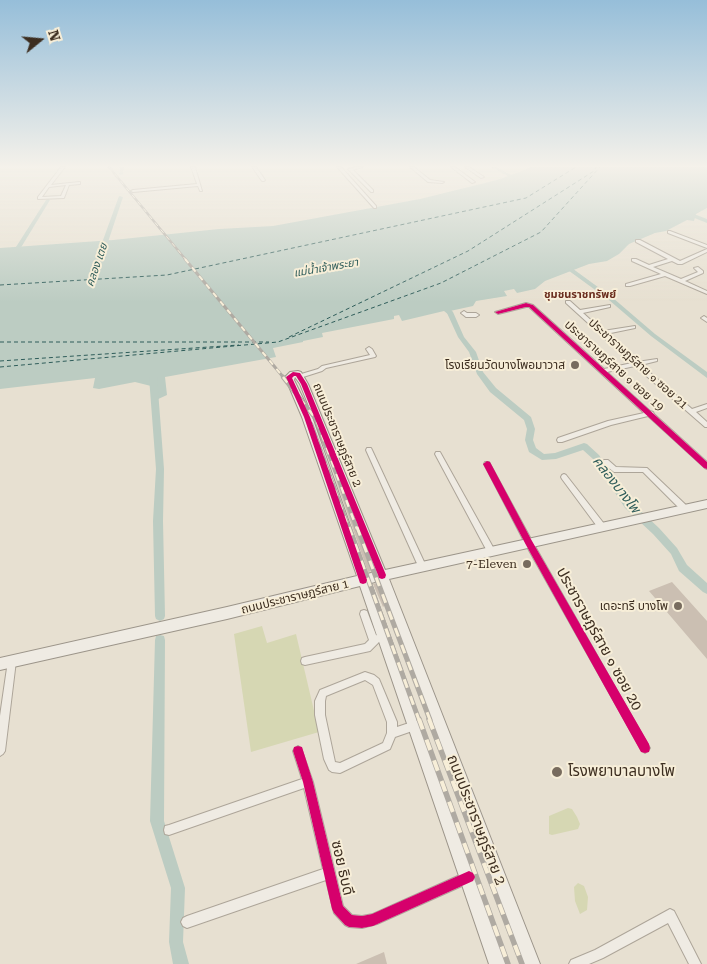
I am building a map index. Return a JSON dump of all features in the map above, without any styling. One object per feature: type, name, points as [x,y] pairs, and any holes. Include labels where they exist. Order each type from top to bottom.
[{"type":"main road","name":"ถนนประชาราษฎร์สาย 2","points":[[498,964],[415,726],[379,638],[363,580],[306,417],[290,380],[293,374],[300,376],[382,575],[532,964]]},
{"type":"main road","name":"ถนนประชาราษฎร์สาย 1","points":[[6,662],[227,613],[422,566],[643,517],[706,506]]},
{"type":"street","points":[[669,232],[707,248]]},
{"type":"street","points":[[638,241],[680,263],[707,248]]},
{"type":"street","points":[[649,267],[672,259]]},
{"type":"street","points":[[634,260],[707,293]]},
{"type":"street","points":[[681,281],[701,272],[696,268]]},
{"type":"street","points":[[628,285],[665,274]]},
{"type":"street","name":"ประชาราษฎร์สาย ๑ ซอย 21","points":[[568,302],[636,365],[707,425]]},
{"type":"street","name":"ประชาราษฎร์สาย ๑ ซอย 19","points":[[498,312],[526,305],[531,306],[707,466]]},
{"type":"street","points":[[580,312],[608,306]]},
{"type":"street","points":[[464,313],[466,315],[476,315]]},
{"type":"street","points":[[602,333],[633,327]]},
{"type":"street","points":[[300,376],[324,367],[373,356],[369,349]]},
{"type":"street","points":[[603,371],[655,360]]},
{"type":"street","points":[[691,411],[707,406]]},
{"type":"street","points":[[560,440],[610,423],[651,414]]},
{"type":"street","points":[[369,450],[422,566]]},
{"type":"street","points":[[438,454],[491,551]]},
{"type":"street","points":[[606,462],[614,469],[645,470],[685,509]]},
{"type":"street","name":"ประชาราษฎร์สาย ๑ ซอย 20","points":[[488,464],[529,543],[645,748]]},
{"type":"street","points":[[564,476],[602,527]]},
{"type":"street","points":[[305,661],[367,648],[379,638],[364,614]]},
{"type":"street","points":[[0,751],[6,662]]},
{"type":"street","points":[[365,676],[371,678],[376,682],[388,711],[392,722],[392,733],[388,746],[340,768],[332,767],[328,759],[320,716],[320,701],[323,693],[365,676]]},
{"type":"street","points":[[392,733],[415,726]]},
{"type":"street","name":"ซอย ธิบดี","points":[[298,750],[308,782],[338,909],[349,921],[362,922],[373,920],[469,877]]},
{"type":"street","points":[[170,830],[308,782]]},
{"type":"street","points":[[186,922],[329,873]]},
{"type":"street","points":[[575,964],[599,954],[670,915],[695,964]]},
{"type":"green space","points":[[262,626],[267,643],[296,634],[319,732],[251,752],[234,634]]},
{"type":"green space","points":[[568,808],[572,809],[577,817],[580,824],[578,829],[549,834],[549,816]]},
{"type":"green space","points":[[578,883],[584,886],[588,897],[587,910],[580,914],[575,901],[574,887]]},
{"type":"water","name":"แม่น้ำเจ้าพระยา","points":[[349,212],[700,212],[696,214],[694,221],[687,220],[666,231],[655,233],[629,244],[619,254],[607,261],[589,264],[545,281],[535,289],[517,293],[514,289],[504,291],[507,296],[476,301],[473,306],[450,311],[449,315],[444,311],[402,321],[399,315],[394,316],[394,319],[322,333],[323,337],[273,348],[276,357],[165,377],[167,395],[156,400],[158,396],[155,387],[135,382],[99,389],[93,388],[95,378],[0,389],[0,248],[273,226]]},
{"type":"building","points":[[334,475],[372,571],[368,572]]},
{"type":"building","name":"เดอะทรี บางโพ","points":[[672,582],[707,621],[707,659],[649,591]]},
{"type":"building","points":[[378,583],[386,604],[383,607],[373,584]]},
{"type":"building","points":[[384,952],[387,964],[356,964]]},
{"type":"waterway","points":[[0,277],[41,212]]},
{"type":"waterway","name":"คลอง เตย","points":[[102,251],[116,212]]},
{"type":"waterway","points":[[684,212],[707,221]]},
{"type":"waterway","points":[[563,264],[611,299],[653,335],[707,376]]},
{"type":"waterway","name":"คลองบางโพ","points":[[442,303],[450,312],[461,337],[472,352],[480,372],[493,390],[528,419],[531,429],[529,440],[532,450],[542,457],[556,456],[584,446],[596,457],[628,505],[674,551],[683,568],[707,589]]},
{"type":"waterway","points":[[153,377],[160,469],[158,521],[160,616]]},
{"type":"waterway","points":[[160,640],[157,821],[178,888],[176,942],[181,964]]},
{"type":"ferry route","points":[[0,285],[167,275],[461,212]]},
{"type":"ferry route","points":[[289,337],[468,251],[529,212]]},
{"type":"ferry route","points":[[0,367],[278,342],[441,283],[541,232],[559,212]]},
{"type":"ferry route","points":[[0,342],[269,342]]},
{"type":"ferry route","points":[[0,361],[239,345]]},
{"type":"railway","points":[[146,212],[186,260]]},
{"type":"railway","points":[[185,259],[284,378]]},
{"type":"railway","points":[[283,377],[316,419],[357,529]]},
{"type":"railway","points":[[311,424],[349,529]]},
{"type":"railway","points":[[349,527],[419,720]]},
{"type":"railway","points":[[357,527],[430,720]]},
{"type":"railway","points":[[419,719],[508,964]]},
{"type":"railway","points":[[429,719],[522,964]]},
{"type":"cycle path","points":[[498,312],[526,305],[531,306],[707,466]]},
{"type":"cycle path","points":[[363,580],[307,417],[290,380],[289,377],[293,374],[298,374],[304,384],[382,575]]},
{"type":"cycle path","points":[[487,464],[529,543],[645,748]]},
{"type":"cycle path","points":[[298,751],[308,782],[338,909],[349,921],[362,922],[373,920],[469,877]]},
{"type":"place","name":"โรงเรียนวัดบางโพอมาวาส","points":[[575,365]]},
{"type":"place","name":"7-Eleven","points":[[527,564]]},
{"type":"place","name":"เดอะทรี บางโพ","points":[[678,606]]},
{"type":"place","name":"โรงพยาบาลบางโพ","points":[[557,772]]},
{"type":"district","name":"ชุมชนราชทรัพย์","points":[[580,295]]}]
